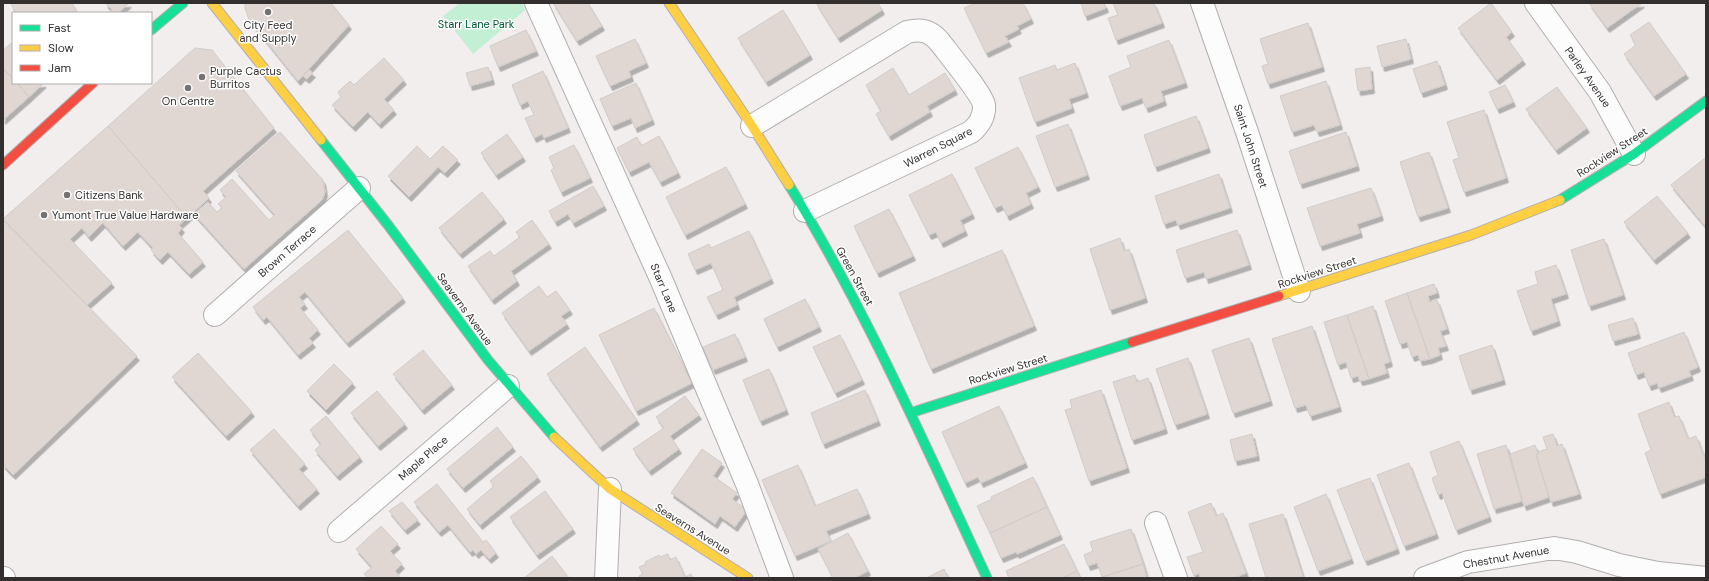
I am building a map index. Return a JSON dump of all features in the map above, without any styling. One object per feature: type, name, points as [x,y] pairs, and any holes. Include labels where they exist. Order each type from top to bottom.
[{"type":"street","points":[[152,29],[183,3]]},
{"type":"street","name":"Seaverns Avenue","points":[[212,3],[359,188],[508,386],[556,439],[610,489],[748,578]]},
{"type":"street","name":"Starr Lane","points":[[536,3],[661,279],[747,484],[782,578]]},
{"type":"street","name":"Green Street","points":[[669,3],[752,126],[804,211],[858,305],[910,412],[987,578]]},
{"type":"street","name":"Saint John Street","points":[[1202,3],[1247,132],[1299,291]]},
{"type":"street","name":"Parley Avenue","points":[[1536,3],[1600,92],[1634,154]]},
{"type":"street","name":"Warren Square","points":[[752,126],[907,32],[917,29],[933,34],[982,98],[984,113],[982,120],[971,132],[804,211]]},
{"type":"street","points":[[3,164],[92,84]]},
{"type":"street","name":"Rockview Street","points":[[910,412],[1299,291],[1471,235],[1557,202],[1634,154],[1706,101]]},
{"type":"street","name":"Brown Terrace","points":[[215,315],[359,188]]},
{"type":"street","name":"Maple Place","points":[[339,531],[508,386]]},
{"type":"street","points":[[606,578],[610,489]]},
{"type":"street","points":[[1156,524],[1176,578]]},
{"type":"street","name":"Chestnut Avenue","points":[[1425,578],[1468,562],[1554,548],[1577,552],[1658,573],[1706,578]]},
{"type":"green space","name":"Starr Lane Park","points":[[460,3],[522,3],[525,10],[473,54],[443,16]]},
{"type":"building","points":[[11,3],[72,3],[76,12],[15,12]]},
{"type":"building","points":[[105,3],[129,3],[119,12],[110,11],[112,10]]},
{"type":"building","points":[[245,3],[331,3],[349,25],[298,81],[249,20]]},
{"type":"building","points":[[553,3],[588,3],[602,26],[577,41]]},
{"type":"building","points":[[816,3],[878,3],[882,10],[838,38]]},
{"type":"building","points":[[975,3],[1023,3],[1031,19],[1017,26],[1019,29],[1005,36],[1009,42],[986,53],[964,8]]},
{"type":"building","points":[[1081,3],[1104,3],[1106,8],[1085,16]]},
{"type":"building","points":[[1113,3],[1154,3],[1162,23],[1116,40],[1108,18],[1118,15]]},
{"type":"building","points":[[1491,3],[1512,32],[1506,37],[1523,60],[1497,80],[1458,28]]},
{"type":"building","points":[[1589,3],[1642,3],[1607,28]]},
{"type":"building","points":[[783,10],[810,55],[766,82],[738,38]]},
{"type":"building","points":[[1649,22],[1686,74],[1654,96],[1624,54],[1636,45],[1630,35]]},
{"type":"building","points":[[1308,23],[1322,67],[1268,84],[1262,66],[1268,64],[1260,39]]},
{"type":"building","points":[[526,30],[536,51],[498,67],[490,46]]},
{"type":"building","points":[[635,39],[646,63],[629,71],[631,77],[610,86],[596,56]]},
{"type":"building","points":[[1406,39],[1411,59],[1382,67],[1377,46]]},
{"type":"building","points":[[1169,40],[1185,83],[1161,91],[1164,101],[1146,108],[1142,98],[1120,106],[1109,76],[1131,67],[1127,56]]},
{"type":"building","points":[[12,43],[12,78],[3,68],[3,50]]},
{"type":"building","points":[[195,48],[212,50],[274,128],[203,191],[209,198],[187,218],[108,126]]},
{"type":"building","points":[[384,58],[404,80],[384,99],[394,110],[379,124],[368,112],[353,127],[332,105],[341,97],[338,92],[350,81],[354,85]]},
{"type":"building","points":[[1437,61],[1445,85],[1421,93],[1413,69]]},
{"type":"building","points":[[1075,63],[1086,93],[1069,99],[1072,108],[1035,122],[1019,78],[1055,65],[1057,70]]},
{"type":"building","points":[[488,67],[492,80],[470,86],[466,73]]},
{"type":"building","points":[[1370,67],[1372,89],[1358,91],[1355,69]]},
{"type":"building","points":[[3,68],[12,78],[12,84],[18,84],[29,97],[3,120]]},
{"type":"building","points":[[893,68],[909,95],[945,73],[955,90],[927,106],[930,112],[889,136],[876,114],[881,111],[866,85]]},
{"type":"building","points":[[309,70],[313,73],[307,79],[303,76]]},
{"type":"building","points":[[543,71],[568,128],[544,138],[542,134],[534,138],[525,118],[534,115],[528,101],[520,105],[512,85]]},
{"type":"building","points":[[1326,81],[1340,125],[1317,132],[1314,125],[1292,132],[1280,96]]},
{"type":"building","points":[[636,83],[652,120],[635,128],[631,118],[612,126],[600,99]]},
{"type":"building","points":[[18,84],[43,84],[29,97]]},
{"type":"building","points":[[1505,85],[1513,102],[1497,109],[1489,92]]},
{"type":"building","points":[[1557,87],[1587,128],[1556,150],[1526,109]]},
{"type":"building","points":[[1484,110],[1506,178],[1464,192],[1453,160],[1459,158],[1447,122]]},
{"type":"building","points":[[1196,116],[1208,148],[1155,167],[1144,135]]},
{"type":"building","points":[[1068,124],[1087,175],[1055,187],[1036,136]]},
{"type":"building","points":[[108,126],[187,218],[179,225],[182,228],[178,233],[203,262],[189,274],[168,252],[160,260],[151,250],[153,248],[138,232],[123,246],[103,223],[89,237],[82,228],[70,239],[112,283],[87,305],[3,219]]},
{"type":"building","points":[[280,132],[323,180],[325,192],[322,200],[244,269],[194,214],[208,202],[217,212],[222,208],[218,204],[226,197],[220,190],[232,179],[269,220],[275,215],[236,171]]},
{"type":"building","points":[[1346,132],[1357,166],[1300,184],[1289,151]]},
{"type":"building","points":[[507,134],[523,157],[496,175],[481,153]]},
{"type":"building","points":[[659,136],[678,173],[660,182],[649,162],[629,172],[617,148],[637,137],[641,146]]},
{"type":"building","points":[[574,145],[590,178],[561,192],[551,170],[554,168],[549,157]]},
{"type":"building","points":[[417,146],[430,159],[443,146],[458,160],[445,173],[438,167],[409,197],[388,176]]},
{"type":"building","points":[[1018,147],[1038,187],[1026,193],[1031,204],[1007,216],[1002,205],[995,208],[975,168]]},
{"type":"building","points":[[1429,152],[1448,208],[1418,217],[1400,162]]},
{"type":"building","points":[[1705,158],[1706,159],[1706,227],[1671,185]]},
{"type":"building","points":[[726,167],[745,204],[685,235],[666,197]]},
{"type":"building","points":[[952,174],[972,214],[960,220],[965,231],[941,243],[936,232],[929,235],[909,195]]},
{"type":"building","points":[[1219,174],[1230,208],[1178,225],[1176,220],[1164,224],[1155,196]]},
{"type":"building","points":[[593,186],[604,206],[573,223],[568,214],[555,222],[549,211]]},
{"type":"building","points":[[1371,188],[1381,216],[1357,224],[1360,233],[1320,246],[1307,208]]},
{"type":"building","points":[[482,192],[504,219],[460,254],[439,228]]},
{"type":"building","points":[[1657,196],[1688,233],[1654,260],[1624,222]]},
{"type":"building","points":[[889,209],[913,256],[877,273],[854,226]]},
{"type":"building","points":[[3,220],[137,356],[13,475],[3,465]]},
{"type":"building","points":[[532,220],[549,244],[511,271],[517,281],[492,300],[468,266],[490,251],[494,256],[520,237],[516,232]]},
{"type":"building","points":[[348,230],[403,298],[347,343],[305,292],[299,297],[305,304],[300,308],[318,330],[309,338],[313,343],[298,355],[267,317],[263,320],[253,307]]},
{"type":"building","points":[[1237,230],[1249,265],[1206,279],[1204,272],[1185,278],[1176,250]]},
{"type":"building","points":[[749,231],[771,279],[734,297],[737,305],[716,315],[707,297],[723,290],[711,263],[695,270],[688,254],[709,244],[711,248]]},
{"type":"building","points":[[1120,238],[1124,251],[1129,249],[1145,298],[1110,310],[1090,249]]},
{"type":"building","points":[[1604,239],[1623,295],[1589,306],[1571,250]]},
{"type":"building","points":[[1002,250],[1034,326],[931,369],[899,293]]},
{"type":"building","points":[[1556,265],[1566,294],[1551,299],[1558,321],[1531,331],[1517,291],[1538,284],[1535,272]]},
{"type":"building","points":[[1434,284],[1437,293],[1428,296],[1430,302],[1437,300],[1447,329],[1440,331],[1446,346],[1438,348],[1440,355],[1430,359],[1407,293]]},
{"type":"building","points":[[539,286],[547,297],[556,291],[570,310],[561,316],[567,324],[529,351],[502,313]]},
{"type":"building","points":[[1407,293],[1430,359],[1420,361],[1418,355],[1412,357],[1407,342],[1400,344],[1385,301]]},
{"type":"building","points":[[805,299],[819,327],[777,347],[764,319]]},
{"type":"building","points":[[1373,306],[1390,362],[1384,364],[1387,373],[1369,379],[1347,315]]},
{"type":"building","points":[[654,308],[692,383],[636,411],[599,335]]},
{"type":"building","points":[[1347,315],[1369,379],[1360,381],[1358,376],[1351,378],[1346,362],[1338,365],[1324,322]]},
{"type":"building","points":[[1633,318],[1638,334],[1613,341],[1608,325]]},
{"type":"building","points":[[1312,326],[1339,407],[1310,416],[1306,405],[1295,408],[1272,339]]},
{"type":"building","points":[[1684,332],[1698,367],[1689,371],[1691,376],[1659,388],[1657,383],[1649,386],[1644,372],[1636,375],[1628,353]]},
{"type":"building","points":[[735,334],[745,357],[713,370],[703,347]]},
{"type":"building","points":[[840,335],[862,380],[835,393],[813,347]]},
{"type":"building","points":[[1249,338],[1270,401],[1233,413],[1212,350]]},
{"type":"building","points":[[1492,345],[1503,380],[1470,390],[1459,356]]},
{"type":"building","points":[[585,347],[637,420],[600,447],[547,374]]},
{"type":"building","points":[[423,350],[452,385],[422,410],[393,374]]},
{"type":"building","points":[[198,353],[252,412],[226,436],[172,377]]},
{"type":"building","points":[[1188,358],[1207,414],[1175,425],[1156,369]]},
{"type":"building","points":[[334,364],[353,383],[326,410],[307,391]]},
{"type":"building","points":[[769,369],[786,410],[760,421],[743,380]]},
{"type":"building","points":[[1135,375],[1137,382],[1148,378],[1165,429],[1132,440],[1113,382]]},
{"type":"building","points":[[865,390],[878,421],[823,444],[811,413]]},
{"type":"building","points":[[1101,390],[1127,468],[1089,481],[1065,410],[1072,408],[1070,400]]},
{"type":"building","points":[[377,391],[405,424],[378,446],[351,413]]},
{"type":"building","points":[[685,396],[699,415],[670,436],[679,449],[649,471],[633,449],[664,428],[656,417]]},
{"type":"building","points":[[1669,402],[1674,417],[1679,416],[1688,439],[1696,436],[1706,462],[1706,477],[1660,494],[1645,453],[1651,450],[1638,414]]},
{"type":"building","points":[[999,406],[1025,463],[981,483],[978,477],[965,483],[942,432]]},
{"type":"building","points":[[326,416],[360,457],[337,476],[315,450],[321,444],[310,430]]},
{"type":"building","points":[[497,427],[513,447],[463,488],[447,469]]},
{"type":"building","points":[[274,429],[305,464],[299,469],[317,489],[298,506],[250,450]]},
{"type":"building","points":[[1252,434],[1257,456],[1235,461],[1230,440]]},
{"type":"building","points":[[1553,434],[1557,446],[1562,444],[1579,494],[1551,502],[1536,455],[1538,452],[1547,449],[1543,437]]},
{"type":"building","points":[[1459,441],[1489,517],[1456,530],[1442,493],[1438,495],[1432,478],[1438,475],[1430,452]]},
{"type":"building","points":[[1506,445],[1522,501],[1494,509],[1477,454]]},
{"type":"building","points":[[1535,445],[1538,454],[1536,455],[1549,497],[1524,506],[1510,454]]},
{"type":"building","points":[[702,449],[722,463],[713,476],[737,493],[732,499],[747,510],[735,527],[720,516],[715,524],[671,493]]},
{"type":"building","points":[[521,456],[538,477],[480,525],[467,509],[494,486],[490,481]]},
{"type":"building","points":[[1409,463],[1436,534],[1404,546],[1377,475]]},
{"type":"building","points":[[798,465],[815,506],[857,489],[868,514],[826,531],[831,541],[795,556],[762,480]]},
{"type":"building","points":[[1033,477],[1047,507],[990,533],[977,506],[992,499],[991,497]]},
{"type":"building","points":[[1370,478],[1397,549],[1365,561],[1337,490]]},
{"type":"building","points":[[437,484],[483,542],[486,540],[496,553],[489,559],[481,550],[476,554],[473,550],[470,552],[448,525],[439,532],[414,502]]},
{"type":"building","points":[[545,491],[573,529],[537,555],[510,517]]},
{"type":"building","points":[[1326,494],[1351,559],[1318,571],[1294,507]]},
{"type":"building","points":[[402,502],[418,520],[405,530],[389,511]]},
{"type":"building","points":[[1211,503],[1216,516],[1223,513],[1246,573],[1234,578],[1200,578],[1199,573],[1194,576],[1187,557],[1203,552],[1188,512]]},
{"type":"building","points":[[1047,507],[1060,535],[1017,554],[1016,552],[1001,558],[990,533]]},
{"type":"building","points":[[1283,514],[1303,577],[1266,578],[1249,524]]},
{"type":"building","points":[[381,526],[398,544],[390,551],[402,564],[395,571],[401,578],[368,578],[364,574],[372,567],[356,549]]},
{"type":"building","points":[[1131,529],[1143,564],[1102,577],[1097,563],[1088,566],[1084,555],[1093,551],[1090,542]]},
{"type":"building","points":[[848,533],[868,571],[854,578],[833,578],[818,549]]},
{"type":"building","points":[[1064,544],[1077,571],[1063,578],[1009,578],[1006,571]]},
{"type":"building","points":[[668,554],[670,560],[676,557],[685,577],[691,574],[693,578],[640,578],[639,576],[643,574],[639,567],[646,564],[645,562],[659,555],[660,557]]},
{"type":"building","points":[[552,556],[569,578],[524,578]]},
{"type":"building","points":[[1143,564],[1147,578],[1102,578],[1102,577]]},
{"type":"building","points":[[944,569],[948,578],[926,578]]},
{"type":"building","points":[[1077,571],[1080,578],[1063,578]]},
{"type":"traffic: fast","points":[[152,29],[183,3]]},
{"type":"traffic: fast","points":[[1560,200],[1634,154],[1706,101]]},
{"type":"traffic: fast","points":[[321,140],[388,225],[488,360],[554,437]]},
{"type":"traffic: fast","points":[[789,185],[844,280],[894,378],[987,578]]},
{"type":"traffic: fast","points":[[910,413],[1132,342]]},
{"type":"traffic: slow","points":[[212,3],[321,140]]},
{"type":"traffic: slow","points":[[669,3],[752,126],[789,185]]},
{"type":"traffic: slow","points":[[1279,296],[1471,235],[1560,200]]},
{"type":"traffic: slow","points":[[554,437],[610,489],[748,578]]},
{"type":"traffic: jam","points":[[3,165],[92,84]]},
{"type":"traffic: jam","points":[[1132,342],[1279,296]]},
{"type":"place","name":"City Feed and Supply","points":[[268,12]]},
{"type":"place","name":"Purple Cactus Burritos","points":[[202,77]]},
{"type":"place","name":"On Centre","points":[[188,88]]},
{"type":"place","name":"Citizens Bank","points":[[67,195]]},
{"type":"place","name":"Yumont True Value Hardware","points":[[44,215]]}]
